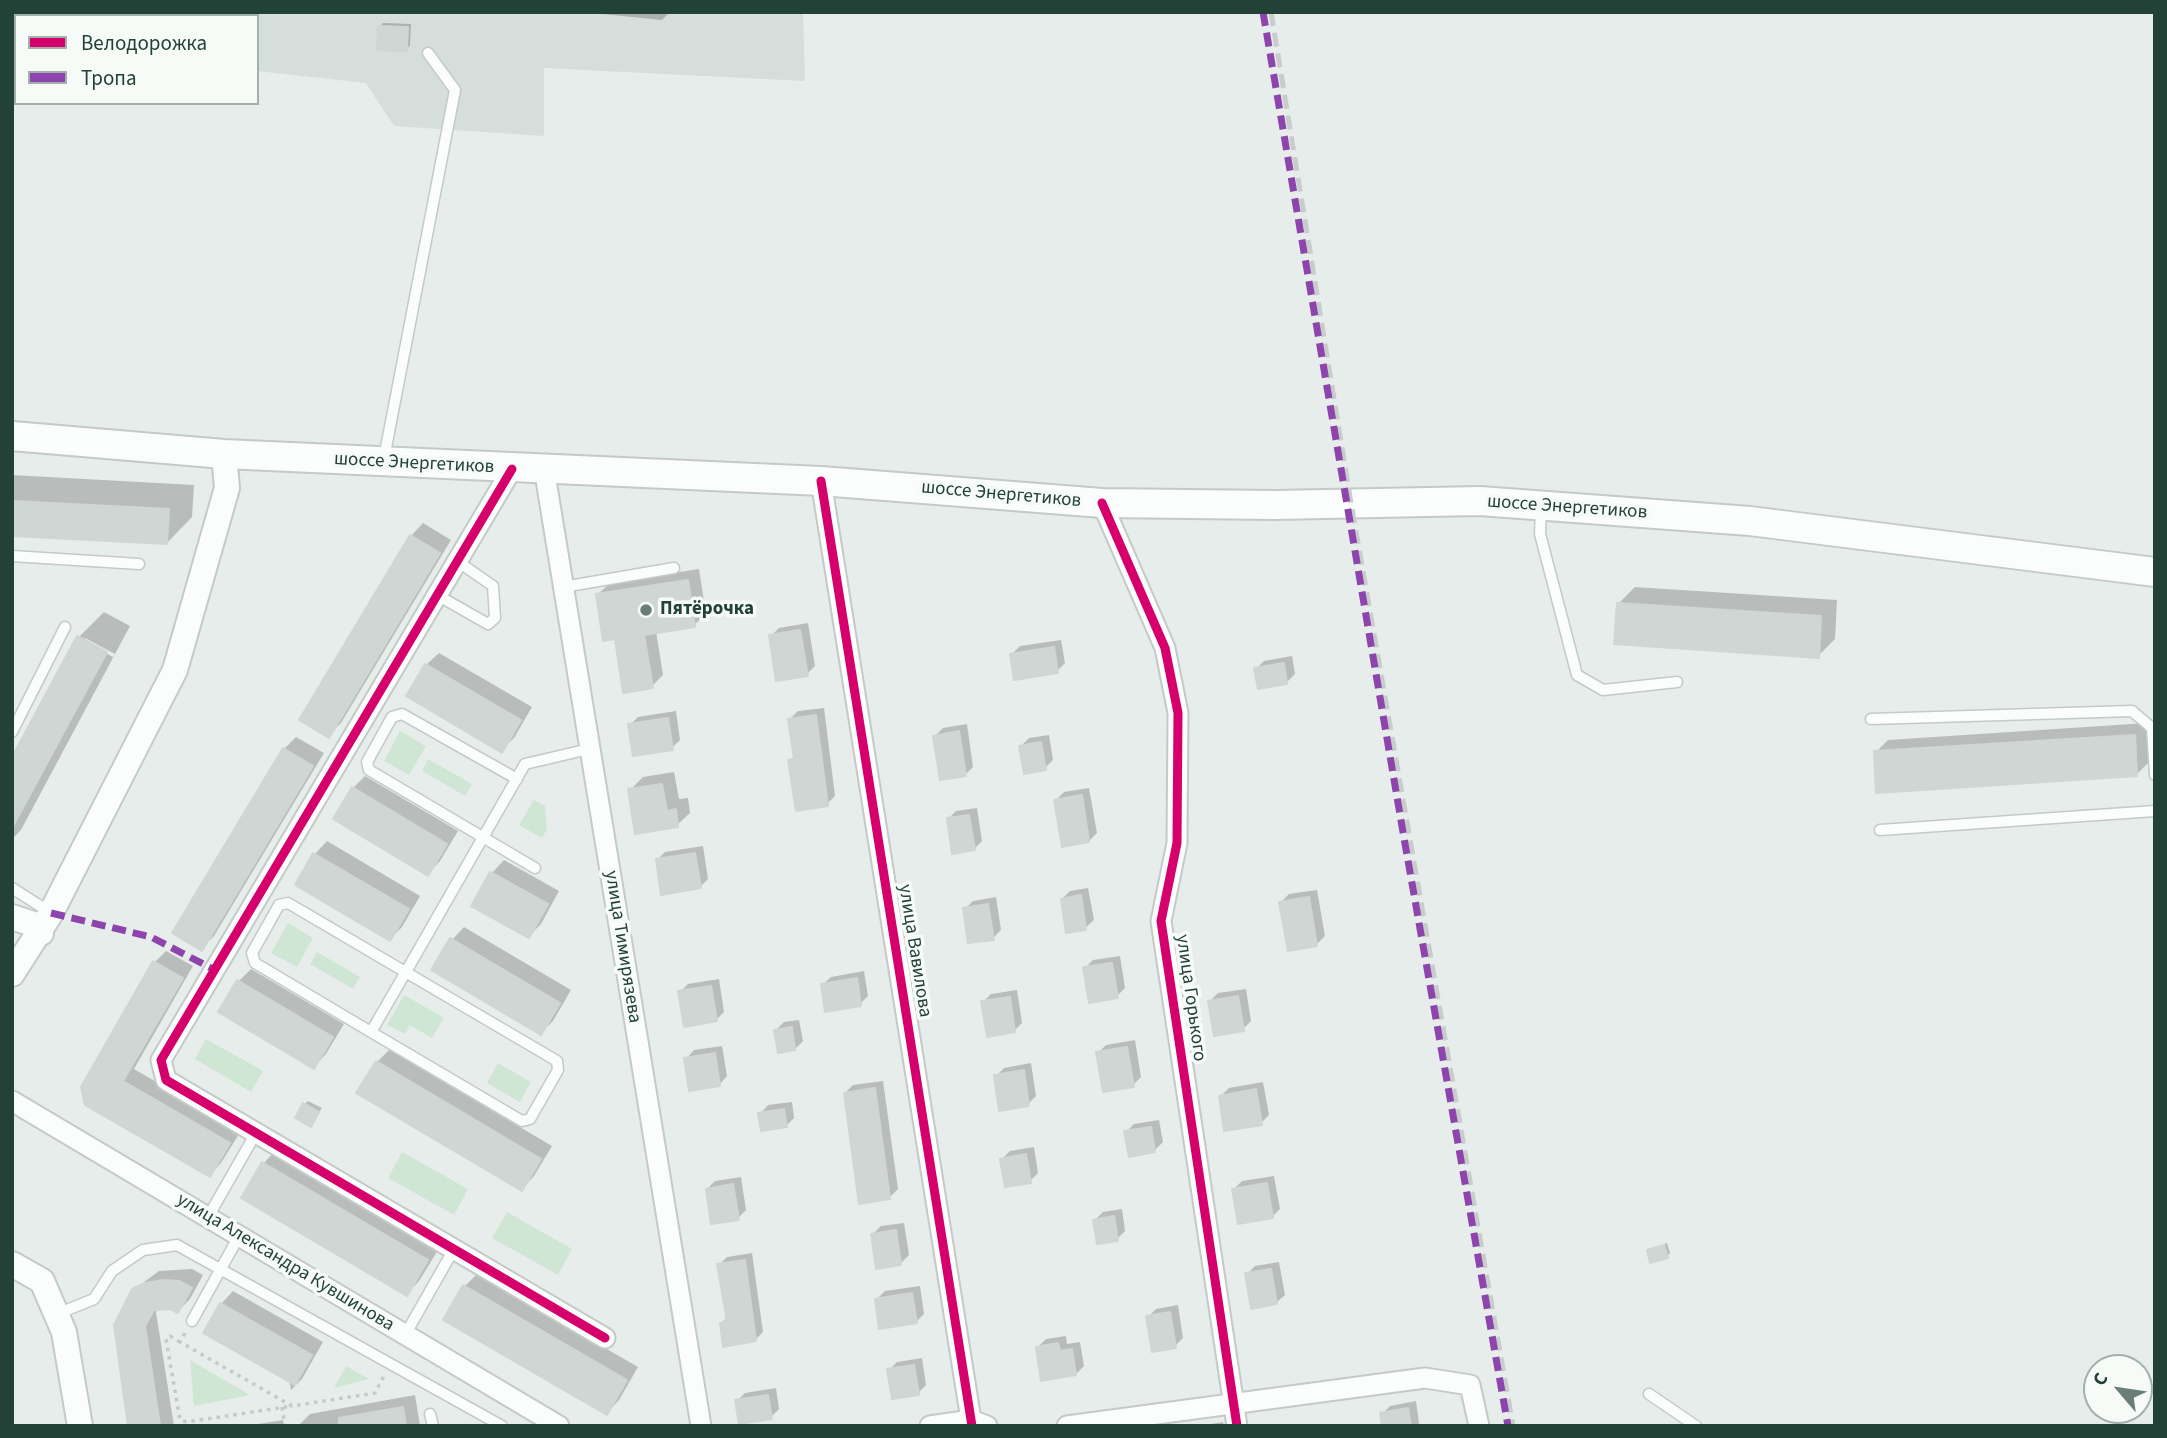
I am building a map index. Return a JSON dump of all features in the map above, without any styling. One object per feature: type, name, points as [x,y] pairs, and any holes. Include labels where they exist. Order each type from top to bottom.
[{"type":"main road","name":"шоссе Энергетиков","points":[[12,436],[224,454],[821,481],[1102,503],[1273,505],[1480,501],[1750,522],[2155,572]]},
{"type":"street","points":[[12,974],[46,923],[175,670],[227,488],[224,454]]},
{"type":"street","name":"улица Тимирязева","points":[[544,468],[701,1426]]},
{"type":"street","points":[[512,469],[161,1060],[166,1080],[605,1338]]},
{"type":"street","name":"улица Вавилова","points":[[821,481],[977,1424]]},
{"type":"street","name":"улица Горького","points":[[1102,503],[1164,648],[1178,713],[1177,843],[1161,921],[1237,1426]]},
{"type":"street","points":[[12,917],[33,924],[46,923]]},
{"type":"street","name":"улица Александра Кувшинова","points":[[12,1101],[559,1426]]},
{"type":"street","points":[[12,1264],[42,1280],[64,1332],[80,1426]]},
{"type":"street","points":[[1068,1426],[1425,1378],[1470,1385],[1479,1426]]},
{"type":"street","points":[[930,1426],[977,1424]]},
{"type":"lane","points":[[383,462],[455,90],[428,53]]},
{"type":"lane","points":[[1541,506],[1540,534],[1577,675],[1604,690],[1677,682]]},
{"type":"lane","points":[[12,556],[139,564]]},
{"type":"lane","points":[[437,595],[488,624],[495,618],[493,586],[489,580],[457,561]]},
{"type":"lane","points":[[563,587],[674,568]]},
{"type":"lane","points":[[12,732],[65,627]]},
{"type":"lane","points":[[1871,719],[2132,711],[2152,728],[2155,775]]},
{"type":"lane","points":[[517,779],[402,714],[392,717],[367,762],[369,770],[535,868]]},
{"type":"lane","points":[[371,1032],[525,764],[589,749]]},
{"type":"lane","points":[[1880,830],[2155,811]]},
{"type":"lane","points":[[12,888],[46,923]]},
{"type":"lane","points":[[288,903],[405,973],[557,1061],[558,1070],[530,1119],[522,1121],[255,963],[251,953],[279,905],[288,903]]},
{"type":"lane","points":[[208,1217],[256,1133]]},
{"type":"lane","points":[[192,1321],[239,1236]]},
{"type":"lane","points":[[56,1314],[94,1299],[112,1271],[143,1250],[177,1245],[222,1267],[502,1426]]},
{"type":"lane","points":[[405,1335],[454,1249]]},
{"type":"lane","points":[[1649,1394],[1696,1426]]},
{"type":"lane","points":[[430,1413],[433,1426]]},
{"type":"path","points":[[180,1342],[192,1321]]},
{"type":"path","points":[[292,1406],[170,1336],[166,1339],[180,1419],[187,1422],[282,1407],[292,1406],[375,1393],[392,1364]]},
{"type":"path","points":[[282,1407],[285,1426]]},
{"type":"shaded area","points":[[12,12],[803,12],[805,81],[544,68],[544,136],[394,126],[366,83],[259,71],[259,14],[14,14],[14,22]]},
{"type":"green space","points":[[400,731],[426,746],[409,775],[384,761]]},
{"type":"green space","points":[[428,759],[472,784],[465,796],[422,771]]},
{"type":"green space","points":[[534,800],[545,806],[547,829],[542,838],[519,825]]},
{"type":"green space","points":[[288,923],[313,938],[297,967],[271,953]]},
{"type":"green space","points":[[317,952],[360,977],[353,989],[310,964]]},
{"type":"green space","points":[[404,995],[444,1018],[432,1038],[410,1025],[405,1034],[387,1025]]},
{"type":"green space","points":[[206,1039],[263,1071],[251,1092],[195,1059]]},
{"type":"green space","points":[[498,1063],[531,1082],[520,1102],[487,1083]]},
{"type":"green space","points":[[402,1152],[468,1189],[454,1215],[388,1178]]},
{"type":"green space","points":[[507,1212],[572,1249],[558,1275],[492,1238]]},
{"type":"green space","points":[[190,1360],[250,1395],[194,1406]]},
{"type":"green space","points":[[346,1366],[369,1379],[334,1388]]},
{"type":"building","points":[[378,26],[408,27],[407,51],[377,50]]},
{"type":"building","points":[[12,501],[169,509],[167,544],[12,536]]},
{"type":"building","points":[[410,535],[440,553],[329,738],[299,720]]},
{"type":"building","name":"Пятёрочка","points":[[688,580],[695,627],[644,635],[653,688],[623,693],[615,639],[603,641],[596,594]]},
{"type":"building","points":[[1617,603],[1821,616],[1819,658],[1614,644]]},
{"type":"building","points":[[800,630],[808,676],[776,681],[769,635]]},
{"type":"building","points":[[77,636],[107,652],[12,828],[12,757]]},
{"type":"building","points":[[1054,647],[1058,673],[1014,680],[1010,654]]},
{"type":"building","points":[[1284,663],[1287,684],[1258,689],[1254,668]]},
{"type":"building","points":[[425,664],[521,720],[502,753],[406,696]]},
{"type":"building","points":[[816,715],[828,806],[796,811],[788,760],[794,759],[788,719]]},
{"type":"building","points":[[668,718],[673,750],[633,756],[628,724]]},
{"type":"building","points":[[959,731],[966,776],[940,780],[933,736]]},
{"type":"building","points":[[2135,735],[2137,776],[1876,793],[1874,751]]},
{"type":"building","points":[[1041,742],[1046,770],[1024,774],[1019,746]]},
{"type":"building","points":[[283,748],[313,766],[202,951],[172,933]]},
{"type":"building","points":[[662,784],[667,811],[676,809],[678,827],[635,834],[628,789]]},
{"type":"building","points":[[352,787],[447,844],[428,876],[333,819]]},
{"type":"building","points":[[1082,795],[1089,842],[1062,847],[1054,800]]},
{"type":"building","points":[[969,815],[975,850],[952,854],[947,818]]},
{"type":"building","points":[[313,853],[409,909],[390,941],[295,885]]},
{"type":"building","points":[[695,853],[701,888],[661,895],[656,859]]},
{"type":"building","points":[[490,872],[548,904],[529,938],[471,906]]},
{"type":"building","points":[[1081,895],[1086,930],[1066,933],[1061,899]]},
{"type":"building","points":[[1309,897],[1317,946],[1288,951],[1279,902]]},
{"type":"building","points":[[988,904],[994,940],[968,943],[963,908]]},
{"type":"building","points":[[450,938],[560,1003],[541,1035],[431,970]]},
{"type":"building","points":[[153,961],[183,978],[123,1081],[230,1143],[210,1177],[85,1105],[81,1087]]},
{"type":"building","points":[[1112,963],[1118,998],[1089,1003],[1083,967]]},
{"type":"building","points":[[857,978],[861,1006],[825,1012],[821,984]]},
{"type":"building","points":[[237,980],[333,1037],[314,1069],[218,1012]]},
{"type":"building","points":[[711,986],[717,1021],[684,1027],[678,991]]},
{"type":"building","points":[[1238,996],[1244,1031],[1214,1036],[1208,1001]]},
{"type":"building","points":[[1010,997],[1015,1032],[987,1037],[981,1001]]},
{"type":"building","points":[[792,1027],[795,1050],[778,1053],[774,1030]]},
{"type":"building","points":[[1127,1047],[1134,1087],[1103,1092],[1096,1052]]},
{"type":"building","points":[[715,1053],[720,1086],[689,1091],[684,1058]]},
{"type":"building","points":[[376,1061],[541,1159],[522,1191],[356,1093]]},
{"type":"building","points":[[1024,1070],[1029,1106],[999,1111],[994,1075]]},
{"type":"building","points":[[875,1088],[890,1199],[859,1204],[844,1093]]},
{"type":"building","points":[[1256,1089],[1262,1125],[1224,1131],[1219,1096]]},
{"type":"building","points":[[303,1103],[319,1112],[311,1127],[295,1118]]},
{"type":"building","points":[[784,1109],[787,1127],[761,1131],[758,1113]]},
{"type":"building","points":[[1151,1127],[1155,1152],[1129,1157],[1124,1131]]},
{"type":"building","points":[[1026,1154],[1031,1183],[1005,1187],[1000,1159]]},
{"type":"building","points":[[262,1162],[428,1260],[407,1296],[241,1198]]},
{"type":"building","points":[[1267,1183],[1273,1218],[1238,1224],[1232,1189]]},
{"type":"building","points":[[733,1184],[739,1220],[711,1224],[706,1189]]},
{"type":"building","points":[[1114,1216],[1118,1241],[1097,1244],[1093,1220]]},
{"type":"building","points":[[896,1230],[901,1265],[876,1269],[871,1234]]},
{"type":"building","points":[[1664,1245],[1668,1258],[1650,1263],[1647,1250]]},
{"type":"building","points":[[745,1260],[756,1341],[723,1347],[720,1323],[727,1321],[717,1264]]},
{"type":"building","points":[[1271,1269],[1277,1304],[1251,1309],[1245,1273]]},
{"type":"building","points":[[179,1281],[192,1288],[178,1313],[170,1309],[154,1310],[145,1326],[160,1426],[128,1426],[114,1325],[132,1289],[145,1283]]},
{"type":"building","points":[[463,1285],[627,1380],[607,1415],[443,1320]]},
{"type":"building","points":[[912,1293],[917,1323],[879,1329],[875,1299]]},
{"type":"building","points":[[220,1303],[312,1355],[295,1385],[203,1333]]},
{"type":"building","points":[[1170,1312],[1176,1348],[1152,1352],[1146,1316]]},
{"type":"building","points":[[1058,1343],[1060,1351],[1072,1349],[1076,1375],[1041,1381],[1036,1347]]},
{"type":"building","points":[[914,1365],[919,1395],[892,1399],[887,1369]]},
{"type":"building","points":[[768,1395],[772,1419],[739,1424],[735,1400]]},
{"type":"building","points":[[403,1407],[406,1426],[339,1426],[339,1418]]},
{"type":"building","points":[[1408,1408],[1411,1426],[1382,1426],[1380,1413]]},
{"type":"railway","points":[[1271,12],[1351,503],[1513,1426]]},
{"type":"marked path","points":[[1263,12],[1508,1426]]},
{"type":"marked path","points":[[51,913],[151,937],[215,970]]},
{"type":"cycle path","points":[[512,469],[161,1060],[166,1080],[605,1338]]},
{"type":"cycle path","points":[[821,481],[972,1426]]},
{"type":"cycle path","points":[[1102,503],[1165,648],[1178,713],[1177,843],[1161,921],[1237,1426]]},
{"type":"place","name":"Пятёрочка","points":[[646,610]]}]
